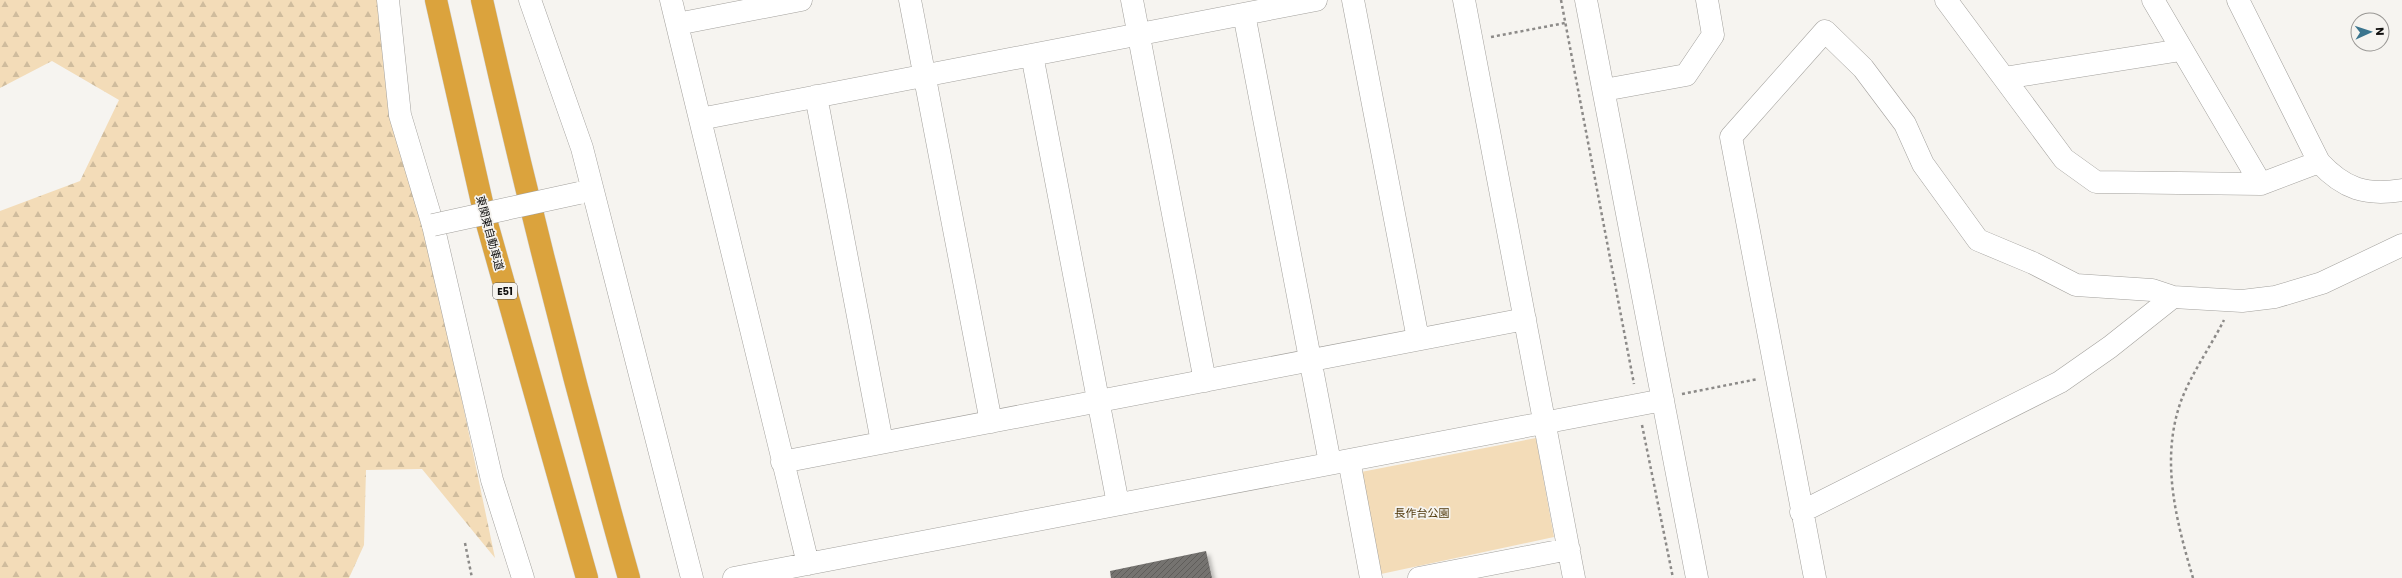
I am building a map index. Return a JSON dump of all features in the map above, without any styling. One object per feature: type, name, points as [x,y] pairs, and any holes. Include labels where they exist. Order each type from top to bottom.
[{"type":"highway","name":"東関東自動車道","points":[[436,0],[486,220],[587,578]]},
{"type":"highway","points":[[482,0],[502,90],[588,435],[629,578]]},
{"type":"street","points":[[388,0],[400,115],[433,225],[492,480],[522,578]]},
{"type":"street","points":[[530,0],[582,148],[586,191],[692,578]]},
{"type":"street","points":[[671,0],[808,564]]},
{"type":"street","points":[[677,24],[801,0]]},
{"type":"street","points":[[910,0],[991,422]]},
{"type":"street","points":[[1132,0],[1204,380]]},
{"type":"street","points":[[700,119],[1316,0]]},
{"type":"street","points":[[1353,0],[1418,340]]},
{"type":"street","points":[[1464,0],[1574,578]]},
{"type":"street","points":[[1586,0],[1604,90],[1672,397],[1697,578]]},
{"type":"street","points":[[1604,90],[1686,75],[1713,35],[1707,0]]},
{"type":"street","points":[[1946,0],[2064,160],[2096,182],[2261,184],[2319,162]]},
{"type":"street","points":[[2153,0],[2261,184]]},
{"type":"street","points":[[2238,0],[2319,162],[2334,178],[2350,188],[2386,193],[2402,190]]},
{"type":"street","points":[[1244,14],[1310,360],[1371,578]]},
{"type":"street","points":[[1815,578],[1775,376],[1731,137],[1825,31],[1863,68],[1905,124],[1923,164],[1978,240],[2032,263],[2076,285],[2152,290],[2173,296],[2242,301],[2276,297],[2316,285],[2402,245]]},
{"type":"street","points":[[2004,78],[2181,50]]},
{"type":"street","points":[[1032,55],[1118,504]]},
{"type":"street","points":[[816,96],[882,442]]},
{"type":"street","points":[[433,225],[586,191]]},
{"type":"street","points":[[1801,512],[2060,382],[2110,347],[2173,296]]},
{"type":"street","points":[[782,462],[1525,319]]},
{"type":"street","points":[[734,578],[1672,397]]},
{"type":"street","points":[[1419,578],[1473,573],[1569,549]]},
{"type":"path","points":[[1561,0],[1638,404],[1673,578]]},
{"type":"path","points":[[1472,41],[1565,23]]},
{"type":"path","points":[[2193,578],[2180,536],[2170,479],[2172,433],[2182,400],[2225,319],[2226,300]]},
{"type":"path","points":[[1672,397],[1775,376]]},
{"type":"path","points":[[465,543],[472,578]]},
{"type":"green space","points":[[0,0],[378,0],[495,558],[422,469],[366,470],[364,545],[349,578],[0,578],[0,211],[80,181],[119,100],[52,61],[0,88]]},
{"type":"green space","name":"長作台公園","points":[[1536,438],[1554,537],[1381,574],[1361,472]]},
{"type":"building","points":[[1206,551],[1212,578],[1111,578],[1110,571]]}]
